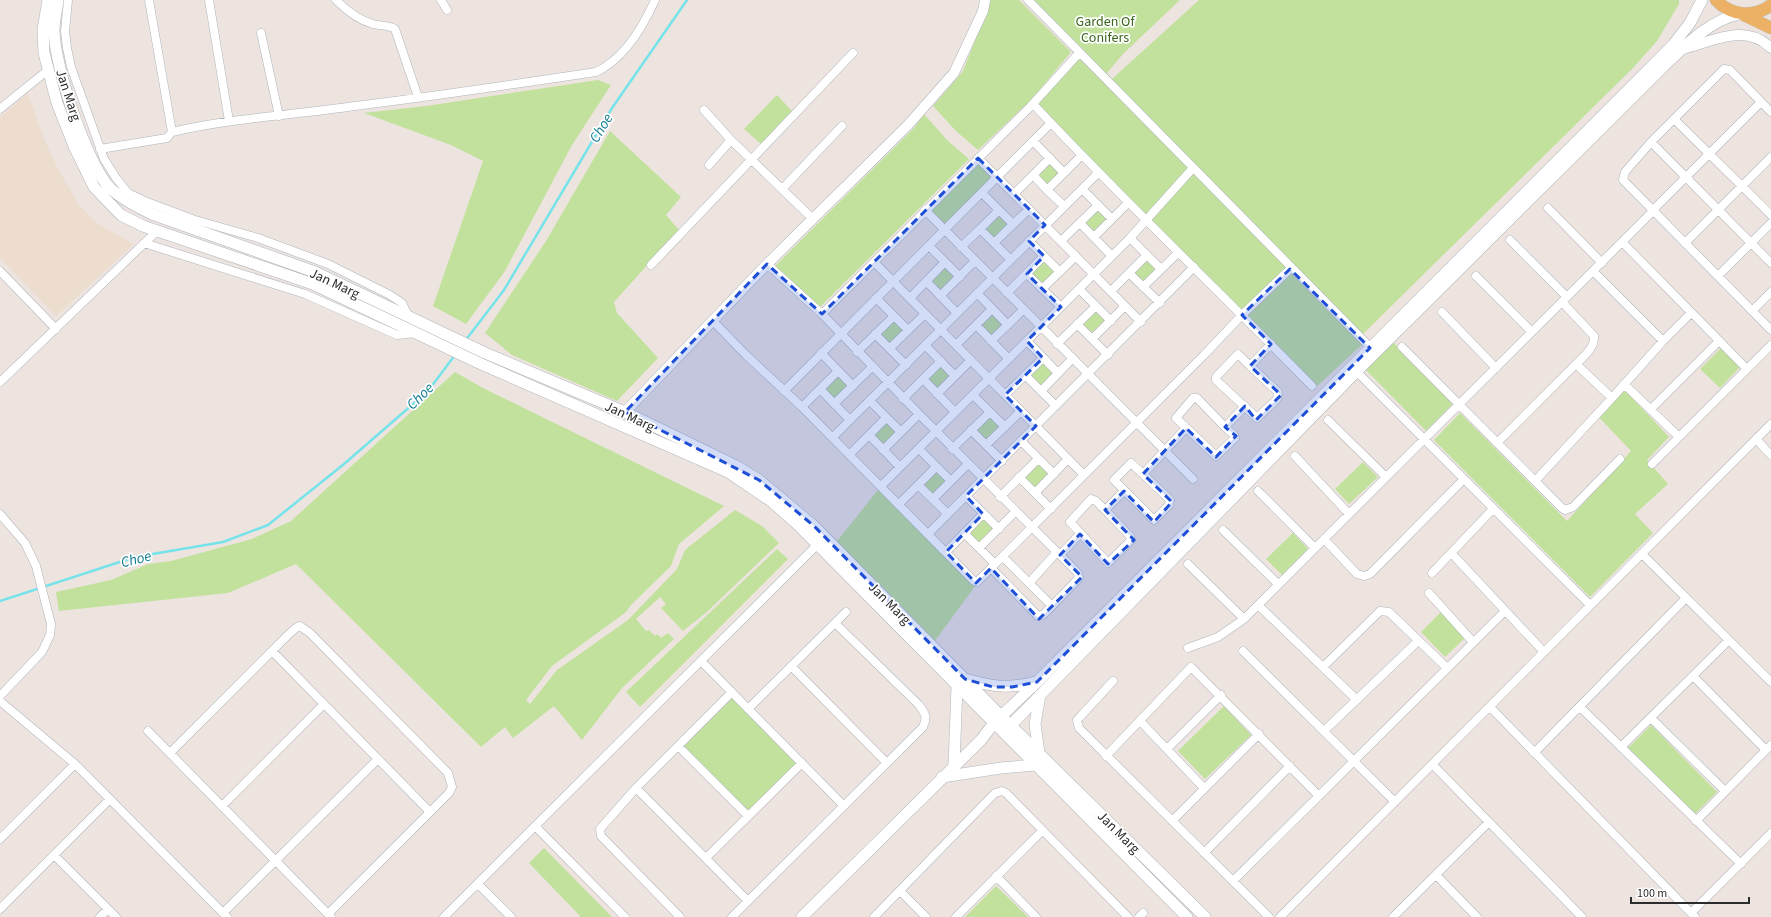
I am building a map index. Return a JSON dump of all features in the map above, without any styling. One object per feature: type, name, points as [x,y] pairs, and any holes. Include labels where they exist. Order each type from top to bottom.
[{"type":"main road","name":"Jan Marg","points":[[48,0],[43,30],[44,53],[60,111],[74,146],[94,187],[122,214],[144,226],[313,284],[416,333],[437,337]]},
{"type":"main road","name":"Jan Marg","points":[[58,0],[54,30],[58,60],[83,139],[98,170],[110,188],[131,204],[152,214],[315,272],[409,318],[437,337],[728,472],[793,514],[806,534],[821,541]]},
{"type":"main road","points":[[1373,350],[1673,44],[1690,23],[1702,0]]},
{"type":"main road","points":[[1716,0],[1724,7],[1771,28]]},
{"type":"main road","points":[[802,917],[954,765],[981,740],[997,720],[1353,369],[1682,49],[1720,21],[1741,14],[1757,13],[1771,5]]},
{"type":"main road","name":"Jan Marg","points":[[482,358],[625,412],[738,467],[764,483],[1006,729],[1038,753],[1205,917]]},
{"type":"main road","points":[[981,740],[1006,729],[1353,369]]},
{"type":"main road","points":[[954,765],[961,683],[993,687],[1012,687],[1037,682]]},
{"type":"main road","points":[[1038,753],[1035,724],[1040,694]]},
{"type":"main road","points":[[1006,729],[1034,765],[1187,917]]},
{"type":"main road","points":[[942,777],[1034,765]]},
{"type":"street","points":[[68,0],[65,31],[71,67],[100,149],[116,178],[128,193],[147,202],[195,220],[258,238],[334,267],[390,295],[402,303],[409,318]]},
{"type":"street","points":[[149,0],[172,132]]},
{"type":"street","points":[[209,0],[229,121]]},
{"type":"street","points":[[336,0],[354,16],[374,25],[395,28],[418,97]]},
{"type":"street","points":[[441,0],[447,10]]},
{"type":"street","points":[[100,149],[167,138],[172,132],[229,121],[279,116],[538,82],[596,72],[603,69],[619,56],[640,29],[655,0]]},
{"type":"street","points":[[625,412],[767,264],[908,125],[954,73],[983,11],[985,0]]},
{"type":"street","points":[[1028,0],[1290,269],[1373,350]]},
{"type":"street","points":[[261,33],[279,116]]},
{"type":"street","points":[[1682,49],[1737,34],[1753,36],[1771,48]]},
{"type":"street","points":[[822,314],[1033,104],[1079,52]]},
{"type":"street","points":[[651,264],[853,53]]},
{"type":"street","points":[[1771,112],[1730,70],[1724,69],[1651,142],[1626,172],[1623,180],[1771,330]]},
{"type":"street","points":[[0,109],[48,70]]},
{"type":"street","points":[[1188,648],[1218,638],[1244,619],[1762,102]]},
{"type":"street","points":[[1033,104],[1098,173],[1242,314],[1312,386]]},
{"type":"street","points":[[704,110],[731,140],[813,219]]},
{"type":"street","points":[[1674,119],[1741,187],[1771,215]]},
{"type":"street","points":[[784,391],[1051,123]]},
{"type":"street","points":[[782,189],[842,126]]},
{"type":"street","points":[[709,165],[731,140]]},
{"type":"street","points":[[1033,141],[1064,173]]},
{"type":"street","points":[[1651,142],[1750,244],[1771,263]]},
{"type":"street","points":[[1048,190],[1082,155]]},
{"type":"street","points":[[1685,243],[1771,157]]},
{"type":"street","points":[[978,158],[1141,322]]},
{"type":"street","points":[[1014,194],[1050,158]]},
{"type":"street","points":[[881,486],[1130,238],[1193,168]]},
{"type":"street","points":[[833,437],[1098,173]]},
{"type":"street","points":[[1033,175],[1064,206]]},
{"type":"street","points":[[1082,189],[1112,219]]},
{"type":"street","points":[[982,192],[1013,224]]},
{"type":"street","points":[[1094,237],[1128,203]]},
{"type":"street","points":[[1061,241],[1098,205]]},
{"type":"street","points":[[1548,208],[1602,263]]},
{"type":"street","points":[[994,243],[1029,209]]},
{"type":"street","points":[[925,210],[1193,479]]},
{"type":"street","points":[[962,247],[999,210]]},
{"type":"street","points":[[1080,223],[1112,256]]},
{"type":"street","points":[[1718,276],[1771,223]]},
{"type":"street","points":[[980,229],[1011,260]]},
{"type":"street","points":[[0,382],[56,330],[157,230]]},
{"type":"street","points":[[1130,238],[1161,269]]},
{"type":"street","points":[[1497,443],[1592,348],[1594,341],[1594,336],[1510,240]]},
{"type":"street","points":[[1029,241],[1060,272]]},
{"type":"street","points":[[1622,242],[1747,369]]},
{"type":"street","points":[[144,243],[305,294],[397,335],[416,333]]},
{"type":"street","points":[[928,246],[960,277]]},
{"type":"street","points":[[1144,287],[1178,253]]},
{"type":"street","points":[[1111,291],[1147,255]]},
{"type":"street","points":[[1007,294],[1044,256]]},
{"type":"street","points":[[1042,289],[1076,256]]},
{"type":"street","points":[[940,296],[975,261]]},
{"type":"street","points":[[874,262],[1084,475]]},
{"type":"street","points":[[910,298],[945,262]]},
{"type":"street","points":[[767,264],[822,314],[952,449],[1078,573],[1079,578],[1044,614],[1036,616],[979,548],[964,533]]},
{"type":"street","points":[[928,534],[1160,303],[1194,267]]},
{"type":"street","points":[[713,321],[833,437],[975,581],[979,581],[1242,314],[1290,269]]},
{"type":"street","points":[[0,271],[56,330]]},
{"type":"street","points":[[1593,271],[1662,341]]},
{"type":"street","points":[[1129,272],[1160,303]]},
{"type":"street","points":[[1027,274],[1060,307]]},
{"type":"street","points":[[1476,276],[1532,332]]},
{"type":"street","points":[[926,282],[957,313]]},
{"type":"street","points":[[1079,289],[1111,321]]},
{"type":"street","points":[[1752,311],[1771,292]]},
{"type":"street","points":[[977,294],[1008,325]]},
{"type":"street","points":[[876,298],[908,330]]},
{"type":"street","points":[[1057,344],[1096,306]]},
{"type":"street","points":[[1092,339],[1125,306]]},
{"type":"street","points":[[956,345],[992,309]]},
{"type":"street","points":[[991,341],[1023,310]]},
{"type":"street","points":[[1442,312],[1496,368]]},
{"type":"street","points":[[1534,481],[1612,398],[1662,341],[1691,313]]},
{"type":"street","points":[[890,348],[925,314]]},
{"type":"street","points":[[857,352],[894,316]]},
{"type":"street","points":[[1077,324],[1108,355]]},
{"type":"street","points":[[976,326],[1009,359]]},
{"type":"street","points":[[876,334],[906,365]]},
{"type":"street","points":[[1026,341],[1058,373]]},
{"type":"street","points":[[1651,409],[1719,341]]},
{"type":"street","points":[[1250,366],[1271,344]]},
{"type":"street","points":[[925,345],[955,376]]},
{"type":"street","points":[[1652,464],[1771,345]]},
{"type":"street","points":[[1402,347],[1562,508],[1569,509],[1620,459]]},
{"type":"street","points":[[821,353],[853,386]]},
{"type":"street","points":[[1238,354],[1250,366],[1278,394],[1278,399],[1256,418],[1216,380],[1216,377],[1238,354]]},
{"type":"street","points":[[1005,395],[1043,358]]},
{"type":"street","points":[[1041,391],[1072,359]]},
{"type":"street","points":[[937,394],[971,360]]},
{"type":"street","points":[[903,399],[941,361]]},
{"type":"street","points":[[1576,364],[1612,398]]},
{"type":"street","points":[[834,404],[872,367]]},
{"type":"street","points":[[1353,369],[1590,605]]},
{"type":"street","points":[[802,407],[838,371]]},
{"type":"street","points":[[1025,375],[1056,406]]},
{"type":"street","points":[[923,379],[955,412]]},
{"type":"street","points":[[1624,384],[1679,437]]},
{"type":"street","points":[[820,390],[850,420]]},
{"type":"street","points":[[973,395],[1005,427]]},
{"type":"street","points":[[1195,398],[1225,427],[1234,434],[1235,438],[1216,456],[1176,418],[1195,398]]},
{"type":"street","points":[[870,401],[901,432]]},
{"type":"street","points":[[1225,427],[1245,406]]},
{"type":"street","points":[[986,445],[1021,411]]},
{"type":"street","points":[[952,449],[990,412]]},
{"type":"street","points":[[883,450],[919,414]]},
{"type":"street","points":[[850,454],[886,418]]},
{"type":"street","points":[[1328,420],[1386,477]]},
{"type":"street","points":[[1280,917],[1771,424]]},
{"type":"street","points":[[1143,474],[1186,428]]},
{"type":"street","points":[[971,430],[1002,461]]},
{"type":"street","points":[[868,435],[900,467]]},
{"type":"street","points":[[1756,439],[1771,454]]},
{"type":"street","points":[[1021,441],[1054,474]]},
{"type":"street","points":[[919,449],[951,481]]},
{"type":"street","points":[[1294,456],[1349,514]]},
{"type":"street","points":[[1000,497],[1038,458]]},
{"type":"street","points":[[1035,493],[1068,459]]},
{"type":"street","points":[[1129,463],[1132,463],[1143,474],[1170,500],[1170,505],[1157,519],[1151,519],[1114,482],[1114,478],[1129,463]]},
{"type":"street","points":[[933,499],[968,464]]},
{"type":"street","points":[[899,504],[936,467]]},
{"type":"street","points":[[1020,477],[1051,509]]},
{"type":"street","points":[[1324,539],[1357,574],[1364,576],[1370,574],[1464,479]]},
{"type":"street","points":[[918,484],[948,514]]},
{"type":"street","points":[[1105,510],[1124,491]]},
{"type":"street","points":[[1258,491],[1315,548]]},
{"type":"street","points":[[966,496],[998,529]]},
{"type":"street","points":[[1091,499],[1096,501],[1105,510],[1130,536],[1130,543],[1108,563],[1070,522],[1091,499]]},
{"type":"street","points":[[1432,573],[1493,509]]},
{"type":"street","points":[[979,548],[1015,512]]},
{"type":"street","points":[[0,514],[25,543],[36,566],[51,624],[46,646],[30,667],[0,696]]},
{"type":"street","points":[[946,552],[984,514]]},
{"type":"street","points":[[1223,530],[1278,584]]},
{"type":"street","points":[[1029,583],[1080,534]]},
{"type":"street","points":[[444,917],[821,541]]},
{"type":"street","points":[[1642,554],[1771,682]]},
{"type":"street","points":[[1002,557],[1052,606]]},
{"type":"street","points":[[1456,557],[1544,652]]},
{"type":"street","points":[[1188,564],[1244,619]]},
{"type":"street","points":[[1429,593],[1473,642]]},
{"type":"street","points":[[1534,753],[1686,598]]},
{"type":"street","points":[[1258,605],[1357,700]]},
{"type":"street","points":[[1323,667],[1380,611],[1389,612],[1446,668]]},
{"type":"street","points":[[1233,881],[1505,611]]},
{"type":"street","points":[[748,709],[846,612]]},
{"type":"street","points":[[732,917],[887,763],[923,726],[926,720],[925,713],[834,623]]},
{"type":"street","points":[[148,731],[330,915],[449,793],[452,787],[448,773],[421,745],[304,628],[297,627],[170,753]]},
{"type":"street","points":[[1621,747],[1729,640]]},
{"type":"street","points":[[1324,731],[1418,641]]},
{"type":"street","points":[[272,651],[430,812]]},
{"type":"street","points":[[1243,651],[1395,802]]},
{"type":"street","points":[[701,661],[844,806]]},
{"type":"street","points":[[791,666],[887,763]]},
{"type":"street","points":[[1106,756],[1191,667],[1222,695],[1319,796]]},
{"type":"street","points":[[1694,676],[1769,748],[1696,820]]},
{"type":"street","points":[[1113,682],[1077,720],[1079,728],[1269,917]]},
{"type":"street","points":[[680,917],[600,836],[600,829],[636,788],[732,692]]},
{"type":"street","points":[[1167,749],[1222,695]]},
{"type":"street","points":[[0,701],[75,764],[225,915],[276,861],[378,759]]},
{"type":"street","points":[[222,806],[324,704]]},
{"type":"street","points":[[1490,707],[1693,915],[1771,833]]},
{"type":"street","points":[[1580,707],[1741,864]]},
{"type":"street","points":[[1651,718],[1725,791]]},
{"type":"street","points":[[1140,721],[1204,788]]},
{"type":"street","points":[[1172,821],[1259,734]]},
{"type":"street","points":[[678,746],[748,816]]},
{"type":"street","points":[[706,858],[802,763]]},
{"type":"street","points":[[0,838],[75,764]]},
{"type":"street","points":[[1432,765],[1582,917]]},
{"type":"street","points":[[1204,853],[1290,766]]},
{"type":"street","points":[[636,788],[748,901]]},
{"type":"street","points":[[874,917],[997,792],[1006,793],[1128,917]]},
{"type":"street","points":[[0,909],[110,799]]},
{"type":"street","points":[[1393,917],[1489,822]]},
{"type":"street","points":[[535,826],[625,917]]},
{"type":"street","points":[[956,917],[1042,831]]},
{"type":"street","points":[[54,855],[116,917]]},
{"type":"street","points":[[1436,875],[1477,917]]},
{"type":"street","points":[[996,876],[1036,917]]},
{"type":"street","points":[[478,884],[507,916]]},
{"type":"street","points":[[900,891],[926,917]]},
{"type":"street","points":[[100,917],[108,909]]},
{"type":"highlighted area","points":[[978,158],[1045,225],[1029,241],[1044,256],[1027,274],[1061,307],[1027,341],[1043,358],[1005,395],[1036,426],[966,496],[983,514],[946,552],[976,583],[991,568],[1039,619],[1082,577],[1060,555],[1080,534],[1108,564],[1134,540],[1105,510],[1124,491],[1154,522],[1172,502],[1143,474],[1186,428],[1216,457],[1236,436],[1225,427],[1245,406],[1256,420],[1281,395],[1250,366],[1271,344],[1242,315],[1290,269],[1370,348],[1037,682],[1012,687],[993,687],[965,679],[814,526],[759,480],[625,412],[767,264],[822,314]]},
{"type":"shaded area","points":[[28,93],[42,134],[58,169],[78,204],[95,222],[134,244],[56,316],[0,258],[0,117]]},
{"type":"green space","points":[[991,0],[1019,0],[1071,52],[1033,98],[978,150],[956,131],[933,106],[963,71]]},
{"type":"green space","name":"Garden Of Conifers","points":[[1033,0],[1180,0],[1123,54],[1107,73],[1112,79],[1199,0],[1679,0],[1679,4],[1657,41],[1633,68],[1360,337],[1365,342],[1315,388],[1033,103],[1085,51]]},
{"type":"green space","points":[[598,80],[611,85],[572,145],[505,271],[466,324],[433,306],[483,161],[451,145],[364,113],[426,106]]},
{"type":"green space","points":[[777,95],[794,113],[761,144],[744,129]]},
{"type":"green space","points":[[924,114],[947,140],[969,159],[819,308],[775,266],[915,127]]},
{"type":"green space","points":[[610,131],[681,197],[666,215],[679,230],[614,302],[617,313],[658,358],[617,401],[512,355],[485,333],[546,241]]},
{"type":"green space","points":[[978,158],[997,177],[944,230],[925,211]]},
{"type":"green space","points":[[1050,162],[1061,173],[1047,186],[1037,175]]},
{"type":"green space","points":[[1097,209],[1108,220],[1094,234],[1083,222]]},
{"type":"green space","points":[[999,214],[1009,224],[994,240],[984,228]]},
{"type":"green space","points":[[1147,258],[1157,270],[1144,283],[1133,273]]},
{"type":"green space","points":[[1044,261],[1056,272],[1042,285],[1031,274]]},
{"type":"green space","points":[[945,267],[956,277],[940,293],[930,281]]},
{"type":"green space","points":[[1096,309],[1107,321],[1092,336],[1080,324]]},
{"type":"green space","points":[[993,312],[1004,325],[991,337],[979,325]]},
{"type":"green space","points":[[894,320],[904,331],[890,345],[879,334]]},
{"type":"green space","points":[[1393,342],[1453,404],[1426,431],[1365,369]]},
{"type":"green space","points":[[1721,348],[1740,367],[1720,388],[1700,369]]},
{"type":"green space","points":[[1043,362],[1054,374],[1040,387],[1029,375]]},
{"type":"green space","points":[[941,365],[952,376],[937,391],[926,379]]},
{"type":"green space","points":[[455,372],[483,388],[724,506],[679,544],[671,566],[631,605],[626,612],[552,666],[526,700],[530,704],[557,670],[628,620],[677,569],[685,550],[735,510],[762,526],[779,543],[708,611],[683,631],[661,608],[666,604],[660,597],[636,619],[646,631],[649,630],[655,636],[657,634],[661,638],[668,633],[674,639],[622,688],[582,740],[554,706],[513,738],[505,727],[481,747],[296,564],[228,593],[59,611],[56,592],[111,580],[148,564],[171,561],[252,539],[291,521]]},
{"type":"green space","points":[[839,375],[849,386],[834,401],[824,389]]},
{"type":"green space","points":[[1624,389],[1669,437],[1647,460],[1668,484],[1635,514],[1653,533],[1590,597],[1434,440],[1460,413],[1567,521],[1631,451],[1595,413]]},
{"type":"green space","points":[[989,415],[1001,426],[986,442],[975,430]]},
{"type":"green space","points":[[887,421],[898,432],[883,447],[873,435]]},
{"type":"green space","points":[[1363,462],[1378,477],[1349,504],[1335,489]]},
{"type":"green space","points":[[1039,463],[1050,474],[1035,489],[1023,478]]},
{"type":"green space","points":[[936,470],[947,481],[933,496],[924,485]]},
{"type":"green space","points":[[881,486],[979,581],[928,650],[830,550]]},
{"type":"green space","points":[[983,517],[995,529],[979,545],[968,533]]},
{"type":"green space","points":[[1293,533],[1308,549],[1282,575],[1266,559]]},
{"type":"green space","points":[[777,549],[788,559],[640,707],[626,692]]},
{"type":"green space","points":[[1441,612],[1466,637],[1445,657],[1421,632]]},
{"type":"green space","points":[[732,692],[802,763],[748,816],[678,746]]},
{"type":"green space","points":[[1224,706],[1251,735],[1205,779],[1178,751]]},
{"type":"green space","points":[[1651,725],[1717,792],[1694,815],[1628,748]]},
{"type":"green space","points":[[544,848],[612,917],[579,917],[580,916],[529,863]]},
{"type":"green space","points":[[996,886],[1028,917],[965,917]]},
{"type":"waterway","name":"Choe","points":[[465,341],[504,290],[612,108],[687,0]]},
{"type":"waterway","name":"Choe","points":[[0,601],[135,557],[223,542],[268,525],[344,464],[428,391],[455,355]]}]
